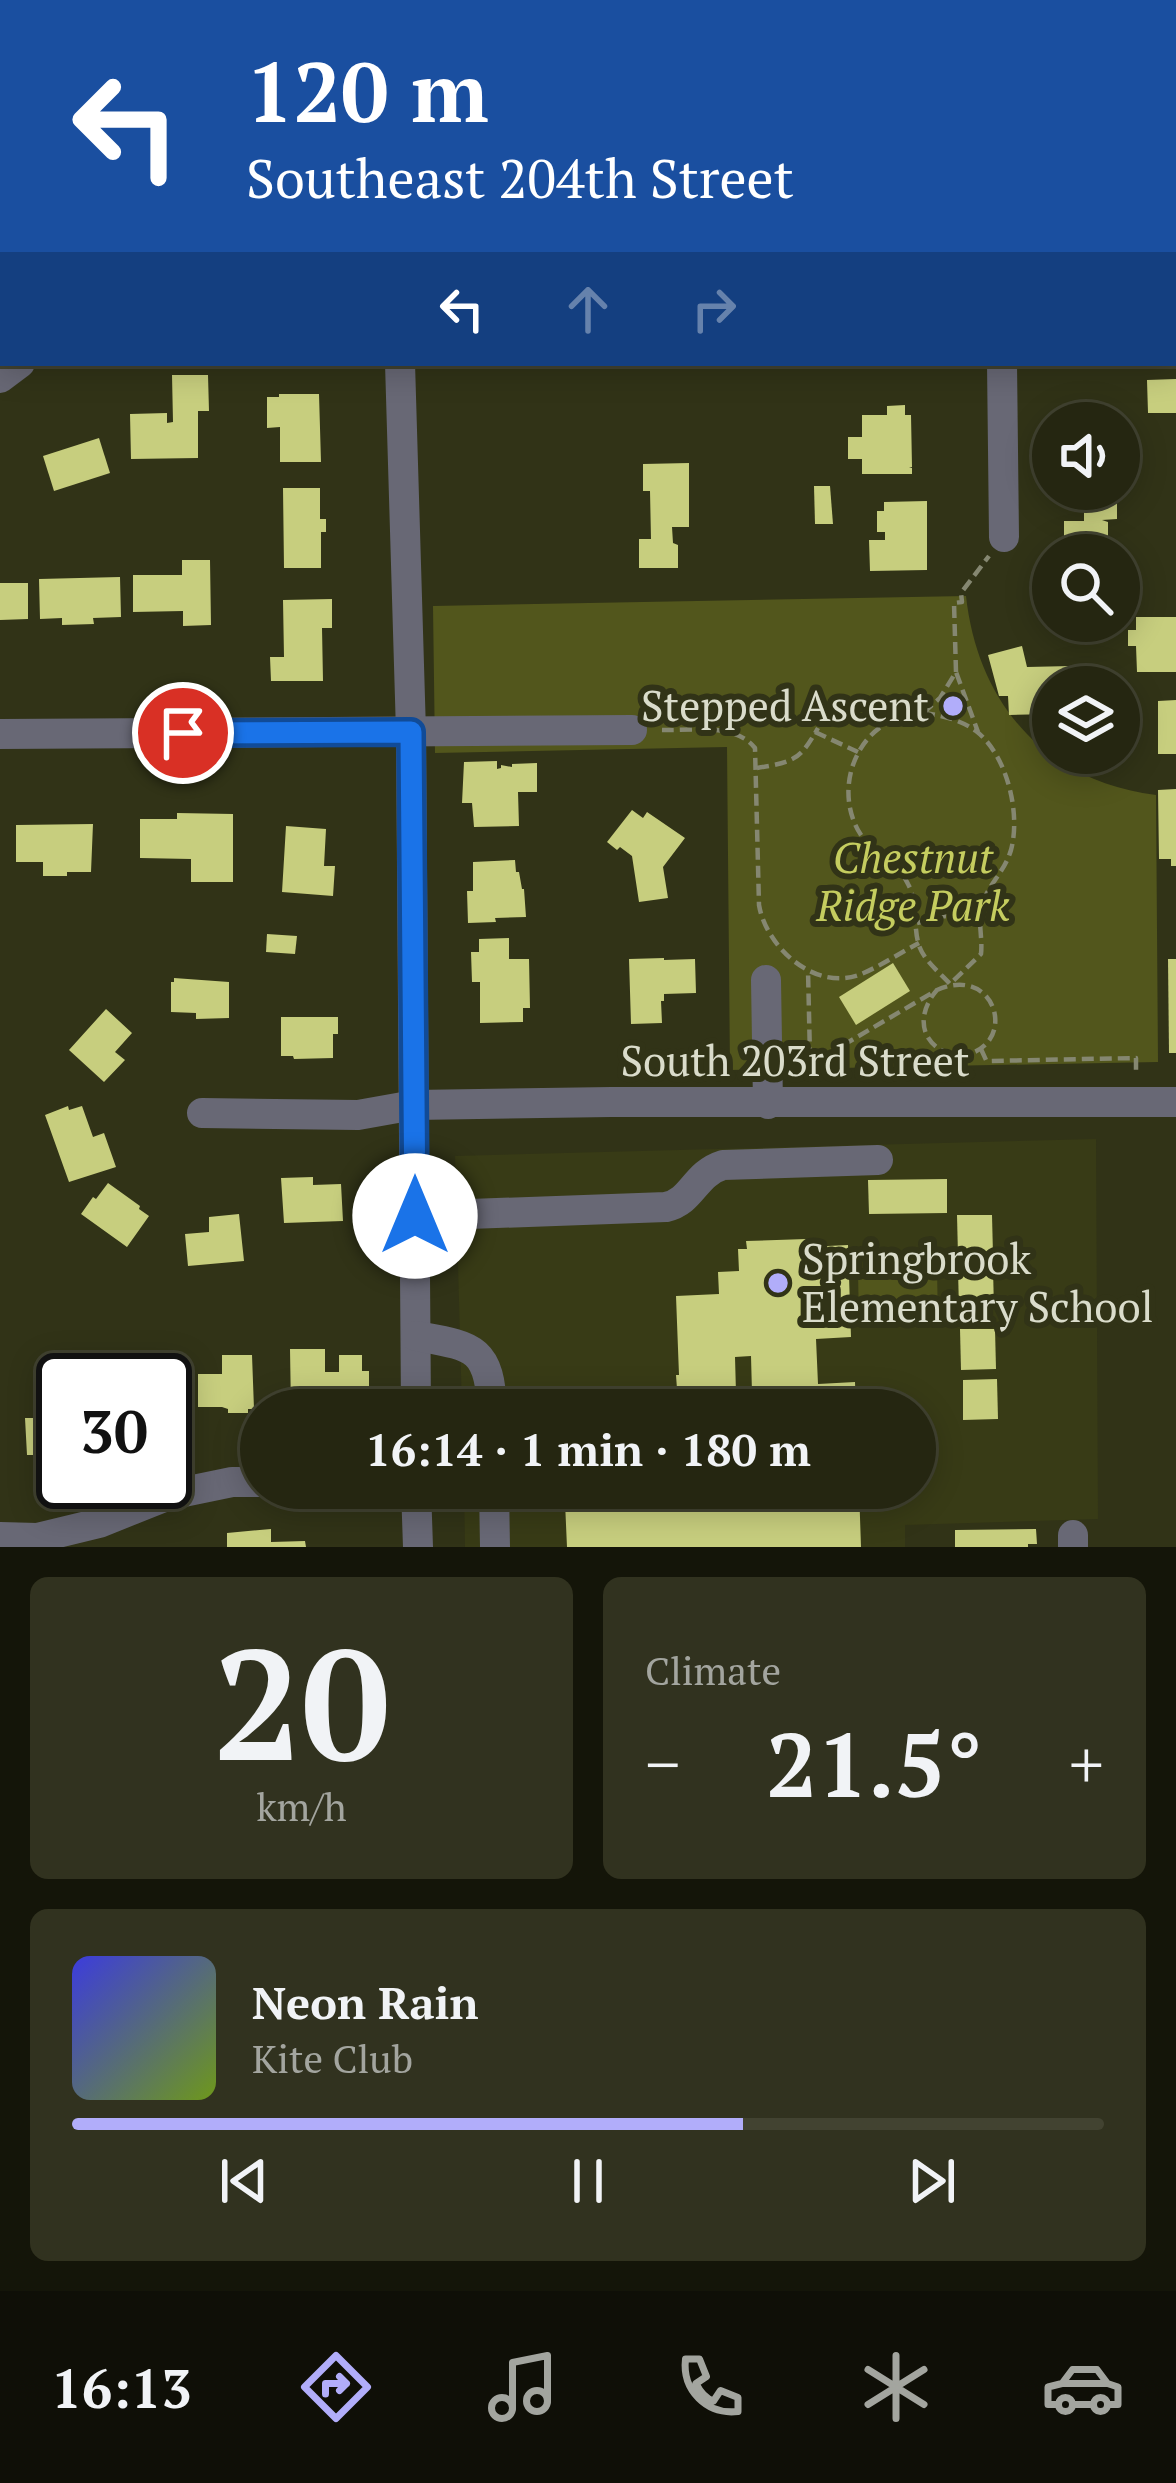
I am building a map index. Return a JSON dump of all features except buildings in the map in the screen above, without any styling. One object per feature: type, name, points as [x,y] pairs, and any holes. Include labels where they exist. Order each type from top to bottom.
[{"type":"street","points":[[400,366],[411,732],[416,1389]]},
{"type":"street","points":[[1002,366],[1004,537]]},
{"type":"street","points":[[0,734],[632,730]]},
{"type":"street","points":[[766,980],[768,1104]]},
{"type":"street","name":"South 203rd Street","points":[[202,1113],[358,1115],[415,1105],[1176,1102]]},
{"type":"street","points":[[415,1216],[666,1207],[678,1204],[704,1173],[723,1165],[878,1160]]},
{"type":"street","points":[[416,1336],[465,1344],[481,1358],[491,1389]]},
{"type":"street","points":[[0,1537],[38,1543],[169,1495],[240,1481]]},
{"type":"street","points":[[417,1509],[418,1547]]},
{"type":"street","points":[[494,1509],[495,1547]]},
{"type":"path","points":[[810,1057],[823,1057],[950,984],[981,954],[983,900],[1004,870],[1015,826],[1010,785],[978,732],[956,672],[954,603],[962,602],[961,593],[1004,537]]},
{"type":"path","points":[[923,713],[940,698],[956,672]]},
{"type":"path","points":[[950,984],[921,950],[908,884],[893,861],[864,840],[853,816],[849,782],[858,752],[883,724],[895,719],[923,713],[978,732]]},
{"type":"path","points":[[632,730],[732,731],[755,748],[761,920],[780,949],[808,970],[855,977],[919,943]]},
{"type":"path","points":[[757,768],[798,757],[816,730],[858,752]]},
{"type":"path","points":[[916,923],[944,916],[980,921]]},
{"type":"path","points":[[805,1088],[810,1057],[808,970]]},
{"type":"path","points":[[937,990],[928,1000],[923,1028],[940,1051],[968,1055],[991,1038],[994,1011],[978,988],[950,984]]},
{"type":"path","points":[[981,1048],[990,1061],[1136,1058],[1136,1080]]},
{"type":"shaded area","name":"Springbrook Elementary School","points":[[1096,1139],[1098,1519],[905,1525],[905,1547],[465,1547],[464,1509],[936,1509],[936,1389],[461,1389],[455,1156]]},
{"type":"green space","name":"Chestnut Ridge Park","points":[[966,596],[985,671],[1002,703],[1032,738],[1032,774],[1084,774],[1156,795],[1158,1062],[730,1070],[727,747],[435,753],[433,606]]},
{"type":"green space","points":[[937,1269],[938,1323],[859,1325],[858,1271]]},
{"type":"place","name":"Stepped Ascent","points":[[953,706]]},
{"type":"place","name":"Springbrook Elementary School","points":[[778,1283]]},
{"type":"route","points":[[183,733],[411,732],[415,1216]]}]
